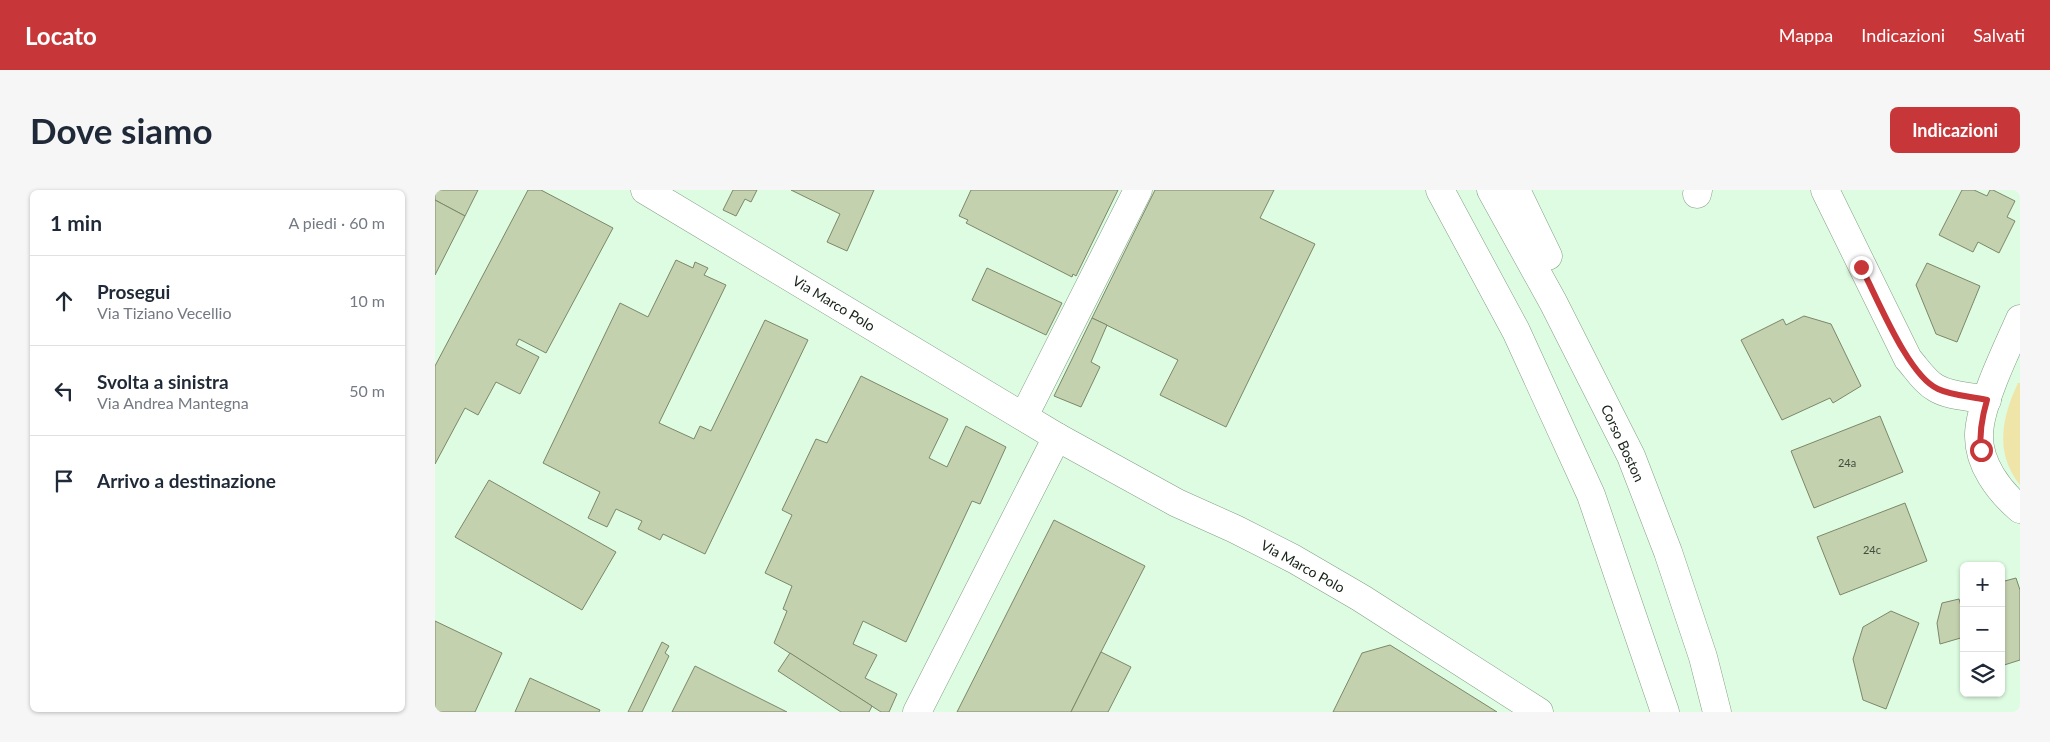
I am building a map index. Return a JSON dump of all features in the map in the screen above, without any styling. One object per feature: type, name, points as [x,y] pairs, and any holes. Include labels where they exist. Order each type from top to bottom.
[{"type":"main road","name":"Via Marco Polo","points":[[645,190],[1057,437],[1177,503],[1268,546],[1361,598],[1539,712]]},
{"type":"main road","points":[[1024,416],[1138,190]]},
{"type":"main road","points":[[1441,190],[1516,331],[1591,495],[1665,712]]},
{"type":"main road","name":"Corso Boston","points":[[1491,190],[1553,302],[1631,456],[1668,552],[1703,657],[1717,712]]},
{"type":"main road","points":[[1515,190],[1586,331],[1631,456]]},
{"type":"main road","points":[[1825,190],[1908,359],[1926,380],[1937,389],[1951,394],[1987,400]]},
{"type":"main road","points":[[2019,325],[1987,400],[1980,427],[1981,450],[1995,483],[2020,509]]},
{"type":"main road","points":[[917,712],[1057,437]]},
{"type":"shaded area","points":[[2018,383],[2020,383],[2020,485],[2006,460],[2003,435],[2008,409]]},
{"type":"building","points":[[435,190],[478,190],[465,216],[435,200]]},
{"type":"building","points":[[528,190],[541,190],[613,228],[546,353],[519,339],[516,345],[539,357],[520,394],[496,382],[478,415],[465,408],[435,464],[435,366]]},
{"type":"building","points":[[733,190],[757,190],[751,202],[745,199],[736,216],[723,210]]},
{"type":"building","points":[[791,190],[874,190],[847,251],[827,242],[840,214]]},
{"type":"building","points":[[971,190],[1118,190],[1076,276],[1073,274],[1072,277],[966,223],[968,220],[959,216]]},
{"type":"building","points":[[1155,190],[1274,190],[1260,218],[1315,244],[1226,427],[1160,395],[1178,360],[1092,318]]},
{"type":"building","points":[[1962,190],[1974,190],[1987,196],[1990,190],[1993,190],[2015,201],[2007,217],[2015,221],[1999,253],[1978,242],[1973,252],[1939,235]]},
{"type":"building","points":[[435,200],[465,216],[435,275]]},
{"type":"building","points":[[676,260],[693,268],[695,262],[708,268],[704,275],[726,285],[659,423],[694,439],[700,426],[711,431],[765,320],[808,340],[705,554],[663,534],[660,540],[638,529],[642,521],[616,509],[607,527],[588,518],[600,492],[543,463],[620,303],[648,317]]},
{"type":"building","points":[[1927,263],[1980,286],[1957,342],[1936,334],[1916,285]]},
{"type":"building","points":[[987,268],[1062,303],[1046,335],[972,300]]},
{"type":"building","points":[[1804,316],[1831,324],[1861,386],[1833,403],[1830,398],[1782,420],[1741,340],[1783,319],[1786,325]]},
{"type":"building","points":[[1092,318],[1107,325],[1091,362],[1100,367],[1081,407],[1054,396]]},
{"type":"building","points":[[861,376],[948,419],[929,458],[947,467],[966,426],[1006,447],[980,504],[972,501],[906,642],[863,621],[853,644],[877,655],[865,678],[897,694],[889,712],[881,712],[774,643],[787,611],[783,609],[792,586],[765,573],[792,515],[782,510],[816,439],[827,443]]},
{"type":"building","points":[[1880,416],[1903,472],[1814,508],[1791,451]]},
{"type":"building","points":[[489,480],[616,552],[582,610],[455,537]]},
{"type":"building","points":[[1905,503],[1927,561],[1840,595],[1817,537]]},
{"type":"building","points":[[1054,520],[1145,566],[1071,712],[957,712]]},
{"type":"building","points":[[2016,578],[2020,590],[2020,660],[2005,665],[2005,607],[2005,581]]},
{"type":"building","points":[[1959,599],[1960,638],[1940,644],[1937,623],[1942,603]]},
{"type":"building","points":[[1891,611],[1919,623],[1886,709],[1863,700],[1853,659],[1863,627]]},
{"type":"building","points":[[435,621],[502,653],[475,712],[435,712]]},
{"type":"building","points":[[662,642],[669,646],[665,653],[669,656],[642,712],[628,712]]},
{"type":"building","points":[[1390,645],[1497,712],[1333,712],[1362,653]]},
{"type":"building","points":[[1101,652],[1131,667],[1108,712],[1071,712]]},
{"type":"building","points":[[790,653],[872,706],[869,712],[841,712],[778,671]]},
{"type":"building","points":[[695,666],[787,712],[672,712]]},
{"type":"building","points":[[530,678],[600,710],[599,712],[515,712]]},
{"type":"route","points":[[1861,267],[1908,359],[1926,380],[1937,389],[1951,394],[1973,396],[1987,400],[1979,435],[1981,450]]}]
